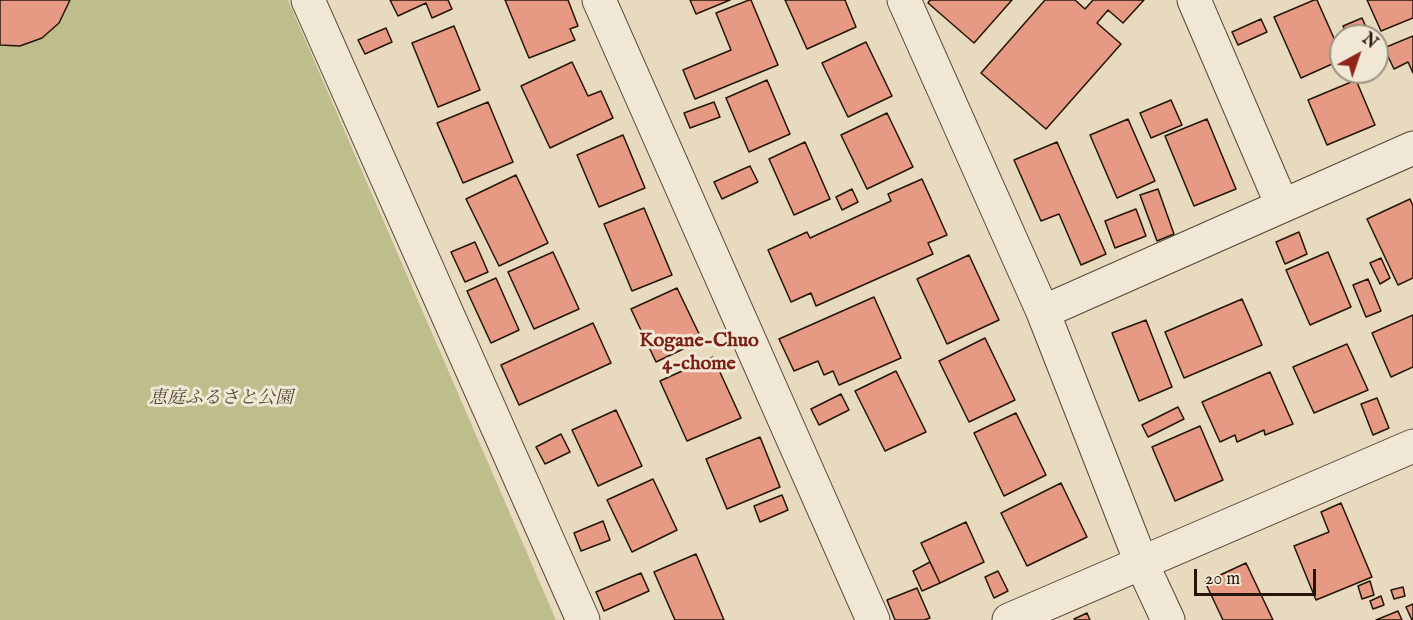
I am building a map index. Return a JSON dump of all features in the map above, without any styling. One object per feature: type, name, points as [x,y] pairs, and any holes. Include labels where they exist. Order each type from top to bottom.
[{"type":"street","points":[[308,0],[583,620]]},
{"type":"street","points":[[599,0],[873,620]]},
{"type":"street","points":[[904,0],[1043,312],[1141,562],[1168,620]]},
{"type":"street","points":[[1194,0],[1282,205]]},
{"type":"street","points":[[1043,312],[1413,148]]},
{"type":"street","points":[[1009,620],[1413,446]]},
{"type":"green space","name":"恵庭ふるさと公園","points":[[0,0],[288,0],[556,620],[0,620]]},
{"type":"building","points":[[0,0],[70,0],[59,23],[42,38],[20,46],[0,45]]},
{"type":"building","points":[[390,0],[448,0],[452,9],[432,18],[426,3],[398,16]]},
{"type":"building","points":[[505,0],[568,0],[578,26],[570,29],[575,40],[529,58]]},
{"type":"building","points":[[690,0],[730,0],[696,14]]},
{"type":"building","points":[[751,0],[778,65],[695,99],[683,70],[731,50],[716,13]]},
{"type":"building","points":[[785,0],[845,0],[856,27],[807,49]]},
{"type":"building","points":[[930,0],[1012,0],[974,43],[928,3]]},
{"type":"building","points":[[1045,0],[1075,0],[1085,9],[1093,0],[1144,0],[1123,23],[1108,10],[1097,23],[1121,44],[1046,129],[981,73]]},
{"type":"building","points":[[1317,0],[1329,27],[1329,65],[1301,78],[1274,17]]},
{"type":"building","points":[[1367,0],[1413,0],[1413,18],[1389,28],[1389,24],[1378,24]]},
{"type":"building","points":[[1362,18],[1365,24],[1348,24]]},
{"type":"building","points":[[1261,19],[1267,32],[1238,45],[1232,32]]},
{"type":"building","points":[[454,26],[480,90],[438,107],[412,43]]},
{"type":"building","points":[[386,28],[392,42],[365,54],[358,40]]},
{"type":"building","points":[[1413,36],[1413,73],[1408,62],[1394,69],[1389,58],[1389,46]]},
{"type":"building","points":[[866,42],[892,96],[848,117],[822,63]]},
{"type":"building","points":[[572,62],[588,96],[601,91],[613,118],[550,148],[521,86]]},
{"type":"building","points":[[767,80],[790,134],[749,152],[726,98]]},
{"type":"building","points":[[1346,84],[1358,84],[1375,125],[1327,145],[1308,100]]},
{"type":"building","points":[[1171,100],[1182,125],[1151,138],[1140,113]]},
{"type":"building","points":[[488,102],[513,162],[463,183],[437,123]]},
{"type":"building","points":[[714,102],[720,117],[690,128],[684,113]]},
{"type":"building","points":[[887,113],[913,167],[867,189],[841,135]]},
{"type":"building","points":[[1128,119],[1155,181],[1117,198],[1090,135]]},
{"type":"building","points":[[1207,119],[1236,189],[1194,206],[1165,136]]},
{"type":"building","points":[[623,135],[645,188],[599,207],[577,155]]},
{"type":"building","points":[[805,142],[830,199],[794,215],[769,159]]},
{"type":"building","points":[[1057,142],[1106,254],[1081,265],[1059,214],[1041,221],[1014,160]]},
{"type":"building","points":[[750,166],[758,182],[722,199],[714,182]]},
{"type":"building","points":[[516,175],[548,243],[499,266],[466,199]]},
{"type":"building","points":[[922,179],[947,235],[928,243],[933,254],[816,306],[811,293],[791,302],[768,250],[807,232],[810,238],[891,201],[888,194]]},
{"type":"building","points":[[852,189],[858,202],[842,210],[836,197]]},
{"type":"building","points":[[1158,189],[1174,234],[1157,241],[1140,195]]},
{"type":"building","points":[[1410,199],[1413,206],[1413,278],[1398,285],[1367,219]]},
{"type":"building","points":[[644,208],[672,275],[632,291],[604,224]]},
{"type":"building","points":[[1136,209],[1146,236],[1115,248],[1105,221]]},
{"type":"building","points":[[1299,232],[1307,254],[1285,264],[1276,242]]},
{"type":"building","points":[[475,242],[488,272],[465,282],[451,252]]},
{"type":"building","points":[[553,252],[579,309],[534,329],[508,272]]},
{"type":"building","points":[[1328,252],[1351,307],[1310,325],[1286,270]]},
{"type":"building","points":[[969,255],[999,320],[947,344],[917,279]]},
{"type":"building","points":[[1381,258],[1390,278],[1380,284],[1370,263]]},
{"type":"building","points":[[496,278],[519,330],[491,343],[467,291]]},
{"type":"building","points":[[1368,279],[1381,311],[1366,317],[1353,285]]},
{"type":"building","points":[[677,288],[702,340],[656,362],[631,309]]},
{"type":"building","points":[[874,297],[901,358],[839,385],[833,371],[824,375],[818,361],[794,371],[779,339]]},
{"type":"building","points":[[1242,299],[1262,345],[1184,378],[1165,332]]},
{"type":"building","points":[[1413,315],[1413,367],[1391,377],[1372,333]]},
{"type":"building","points":[[1146,320],[1172,387],[1139,401],[1112,333]]},
{"type":"building","points":[[593,323],[611,363],[519,405],[501,365]]},
{"type":"building","points":[[985,338],[1015,400],[969,422],[939,361]]},
{"type":"building","points":[[1347,344],[1368,390],[1314,413],[1293,367]]},
{"type":"building","points":[[713,357],[741,418],[687,441],[660,381]]},
{"type":"building","points":[[896,371],[926,432],[885,451],[855,391]]},
{"type":"building","points":[[1270,372],[1293,424],[1265,435],[1264,430],[1237,442],[1235,435],[1220,442],[1202,402]]},
{"type":"building","points":[[841,394],[849,410],[819,425],[811,409]]},
{"type":"building","points":[[1377,398],[1389,428],[1373,435],[1361,404]]},
{"type":"building","points":[[1178,407],[1184,419],[1148,437],[1142,425]]},
{"type":"building","points":[[616,410],[642,466],[598,486],[572,430]]},
{"type":"building","points":[[1016,413],[1046,475],[1004,496],[974,433]]},
{"type":"building","points":[[1200,426],[1223,480],[1175,501],[1152,447]]},
{"type":"building","points":[[561,434],[570,452],[545,464],[536,447]]},
{"type":"building","points":[[760,437],[780,487],[727,509],[706,459]]},
{"type":"building","points":[[653,479],[677,530],[632,552],[607,500]]},
{"type":"building","points":[[1061,483],[1087,537],[1027,566],[1001,513]]},
{"type":"building","points":[[782,495],[788,510],[760,522],[754,506]]},
{"type":"building","points":[[1341,503],[1372,577],[1316,600],[1294,546],[1329,532],[1321,512]]},
{"type":"building","points":[[603,521],[610,540],[581,551],[574,533]]},
{"type":"building","points":[[966,522],[984,562],[940,583],[921,543]]},
{"type":"building","points":[[696,554],[724,620],[675,620],[654,572]]},
{"type":"building","points":[[930,562],[940,583],[922,591],[913,571]]},
{"type":"building","points":[[1246,563],[1273,620],[1223,620],[1205,582]]},
{"type":"building","points":[[998,571],[1008,591],[994,598],[985,577]]},
{"type":"building","points":[[641,573],[649,591],[604,611],[596,592]]},
{"type":"building","points":[[1370,581],[1374,595],[1362,599],[1358,586]]},
{"type":"building","points":[[1403,587],[1405,596],[1394,599],[1391,590]]},
{"type":"building","points":[[917,588],[930,618],[895,620],[887,600]]},
{"type":"building","points":[[1381,596],[1384,605],[1373,609],[1370,601]]},
{"type":"building","points":[[1413,604],[1413,620],[1412,620],[1406,607]]},
{"type":"building","points":[[1398,611],[1402,620],[1376,620]]},
{"type":"building","points":[[1087,613],[1090,620],[1074,619]]},
{"type":"district","name":"Kogane-Chuo 4-chome","points":[[699,354]]}]
